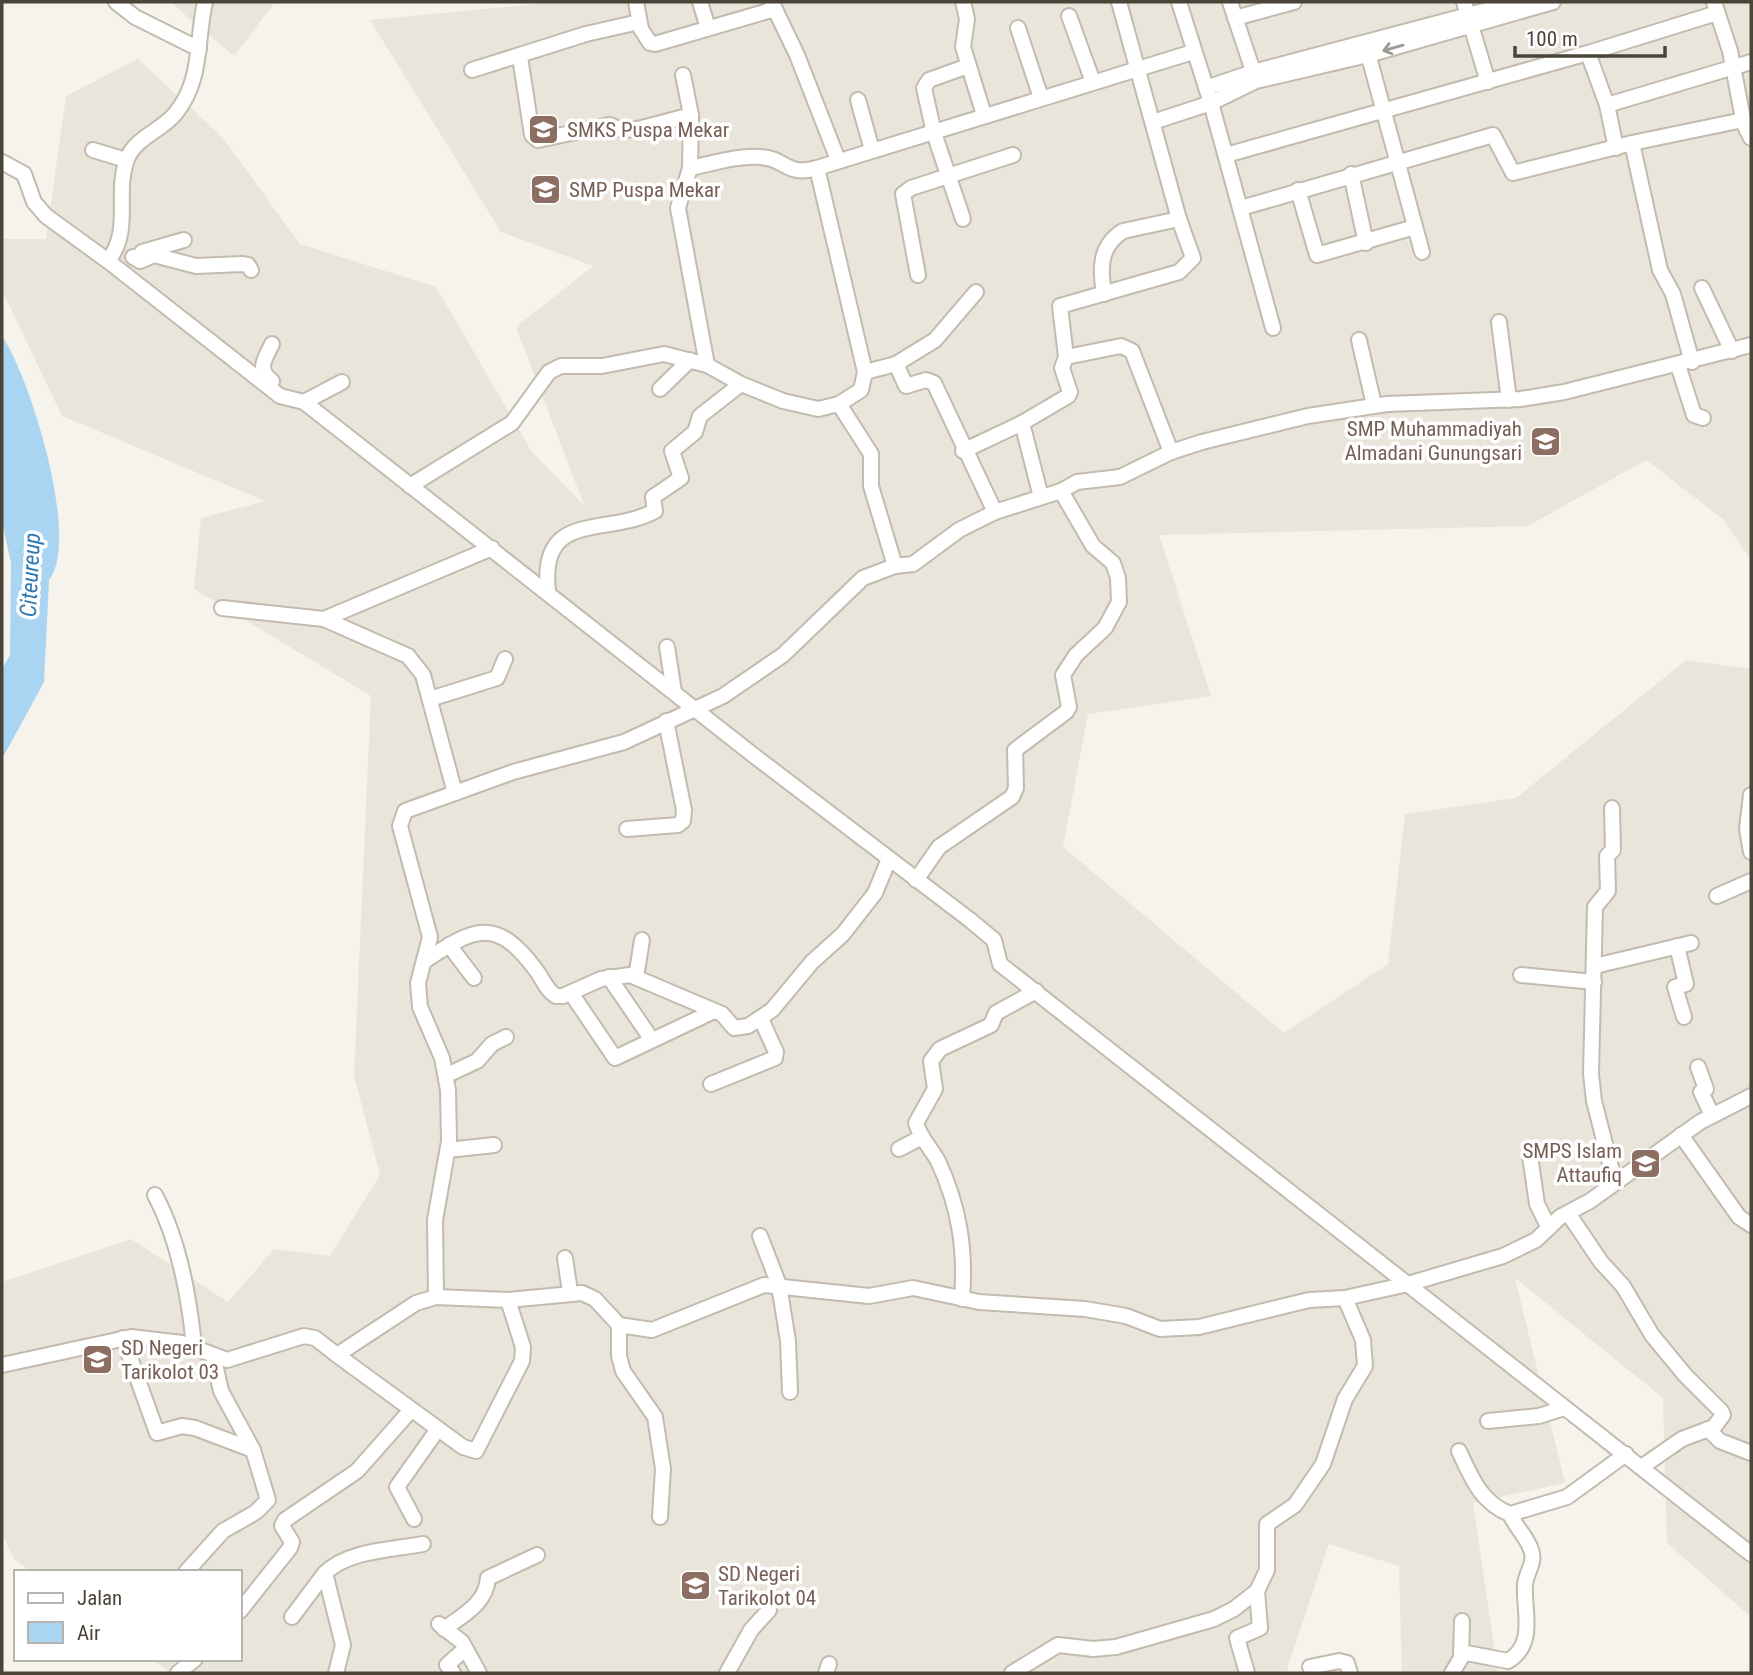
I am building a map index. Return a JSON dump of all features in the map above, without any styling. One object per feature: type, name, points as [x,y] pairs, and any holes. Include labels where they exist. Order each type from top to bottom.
[{"type":"street","points":[[116,2],[135,17],[199,50]]},
{"type":"street","points":[[108,261],[122,231],[126,160],[136,145],[176,113],[194,80],[205,2]]},
{"type":"street","points":[[636,2],[645,40],[655,44],[773,6],[797,55],[838,160]]},
{"type":"street","points":[[700,2],[708,28]]},
{"type":"street","points":[[963,2],[967,19],[963,47],[984,115]]},
{"type":"street","points":[[963,451],[1022,423],[1068,396],[1070,392],[1062,368],[1066,356],[1060,306],[1185,269],[1193,258],[1179,219],[1119,2]]},
{"type":"street","points":[[1179,2],[1226,155],[1273,328]]},
{"type":"street","points":[[1230,2],[1255,76]]},
{"type":"street","points":[[1206,88],[1366,48],[1467,14],[1517,2]]},
{"type":"street","points":[[1467,14],[1553,2]]},
{"type":"street","points":[[1235,18],[1288,3]]},
{"type":"street","points":[[1226,155],[1588,53],[1715,8],[1733,67],[1743,120],[1751,138]]},
{"type":"street","points":[[1467,14],[1488,82]]},
{"type":"street","points":[[1069,16],[1093,82]]},
{"type":"street","points":[[472,70],[586,34],[639,22]]},
{"type":"street","points":[[1018,28],[1041,98]]},
{"type":"street","points":[[1366,48],[1381,111],[1422,252]]},
{"type":"street","points":[[690,168],[757,156],[802,173],[1193,52]]},
{"type":"street","points":[[1588,53],[1606,106],[1616,148]]},
{"type":"street","points":[[520,57],[532,135],[538,140],[609,125],[630,130],[691,115]]},
{"type":"street","points":[[1606,106],[1751,62]]},
{"type":"street","points":[[963,219],[934,132],[925,84],[968,66]]},
{"type":"street","points":[[683,75],[691,115],[690,168],[678,208],[707,365]]},
{"type":"street","points":[[1153,122],[1211,103],[1255,76]]},
{"type":"street","points":[[858,100],[872,150]]},
{"type":"street","points":[[1241,208],[1397,160],[1493,135],[1513,173],[1632,143],[1743,120]]},
{"type":"street","points":[[1632,143],[1660,270],[1681,317],[1693,415],[1703,418]]},
{"type":"street","points":[[93,150],[126,160]]},
{"type":"street","points":[[918,275],[903,194],[1013,155]]},
{"type":"street","points":[[2,162],[24,174],[34,202],[46,216],[108,261],[280,396],[300,400],[342,382]]},
{"type":"street","points":[[410,486],[512,423],[554,368],[602,366],[664,354],[707,365],[741,384],[804,407],[818,409],[839,404],[861,390],[865,372],[817,168]]},
{"type":"street","points":[[1351,174],[1366,243]]},
{"type":"street","points":[[1298,190],[1317,255],[1415,227]]},
{"type":"street","points":[[1104,294],[1101,262],[1116,235],[1123,231],[1179,219]]},
{"type":"street","points":[[121,272],[133,257],[158,246],[184,240]]},
{"type":"street","points":[[133,257],[140,261],[158,256],[196,266],[242,264],[248,265],[251,271]]},
{"type":"street","points":[[1702,288],[1732,351]]},
{"type":"street","points":[[865,372],[896,364],[935,340],[976,292]]},
{"type":"street","points":[[1499,323],[1509,400]]},
{"type":"street","points":[[1359,340],[1374,405]]},
{"type":"street","points":[[271,344],[262,372],[548,591],[694,709],[994,940],[1000,964],[1564,1408],[1643,1466],[1751,1554]]},
{"type":"street","points":[[436,1297],[435,1220],[448,1150],[447,1075],[420,1007],[418,983],[430,937],[401,820],[408,810],[513,772],[624,742],[694,709],[761,671],[805,637],[863,578],[923,559],[959,530],[995,512],[1089,479],[1120,477],[1171,452],[1308,416],[1374,405],[1509,400],[1564,392],[1751,345]]},
{"type":"street","points":[[1066,356],[1127,347],[1171,452]]},
{"type":"street","points":[[660,388],[690,360]]},
{"type":"street","points":[[896,364],[906,386],[926,380],[934,383],[963,451],[995,512]]},
{"type":"street","points":[[548,591],[546,577],[556,542],[570,531],[628,523],[654,511],[653,496],[681,478],[672,451],[695,432],[700,416],[741,384]]},
{"type":"street","points":[[839,404],[871,454],[871,486],[895,566]]},
{"type":"street","points":[[1022,423],[1041,497]]},
{"type":"street","points":[[916,880],[939,847],[1012,797],[1016,788],[1015,750],[1066,712],[1069,707],[1063,675],[1076,655],[1113,618],[1119,602],[1116,570],[1108,557],[1093,546],[1060,491]]},
{"type":"street","points":[[324,620],[492,548]]},
{"type":"street","points":[[222,608],[324,620],[408,656],[420,669],[455,793]]},
{"type":"street","points":[[667,647],[674,692]]},
{"type":"street","points":[[430,699],[497,678],[505,659]]},
{"type":"street","points":[[627,829],[678,825],[683,821],[684,810],[666,721]]},
{"type":"street","points":[[1751,796],[1747,829],[1751,852]]},
{"type":"street","points":[[1612,808],[1613,850],[1607,856],[1608,891],[1595,907],[1592,946],[1595,966],[1592,1085],[1615,1183]]},
{"type":"street","points":[[426,960],[470,932],[480,931],[500,936],[536,970],[552,994],[563,996],[609,977],[636,977],[724,1015],[736,1028],[761,1019],[867,905],[876,893],[889,859]]},
{"type":"street","points":[[1717,896],[1751,881]]},
{"type":"street","points":[[636,977],[642,940]]},
{"type":"street","points":[[1595,966],[1684,944],[1686,984],[1675,987],[1684,1017]]},
{"type":"street","points":[[449,945],[474,978]]},
{"type":"street","points":[[1521,975],[1594,982]]},
{"type":"street","points":[[609,977],[652,1040]]},
{"type":"street","points":[[962,1299],[965,1250],[958,1216],[936,1158],[916,1123],[928,1107],[935,1089],[931,1061],[940,1049],[991,1025],[996,1013],[1036,991]]},
{"type":"street","points":[[571,993],[612,1057],[619,1058],[715,1011]]},
{"type":"street","points":[[711,1084],[775,1058],[776,1052],[761,1019]]},
{"type":"street","points":[[447,1075],[477,1061],[492,1044],[506,1037]]},
{"type":"street","points":[[1698,1067],[1706,1090],[1701,1092],[1712,1115]]},
{"type":"street","points":[[337,1355],[416,1303],[436,1297],[508,1300],[570,1292],[582,1293],[595,1299],[619,1325],[642,1330],[660,1328],[764,1284],[869,1296],[913,1288],[962,1299],[1085,1309],[1126,1316],[1171,1330],[1199,1327],[1308,1300],[1345,1298],[1408,1284],[1525,1247],[1568,1213],[1681,1135],[1712,1115],[1751,1096]]},
{"type":"street","points":[[1681,1135],[1739,1217],[1751,1225]]},
{"type":"street","points":[[899,1149],[922,1137]]},
{"type":"street","points":[[448,1150],[494,1144]]},
{"type":"street","points":[[1530,1156],[1537,1205],[1549,1228]]},
{"type":"street","points":[[155,1195],[167,1223],[184,1282],[194,1346]]},
{"type":"street","points":[[1568,1213],[1601,1262],[1623,1286],[1652,1335],[1685,1376],[1723,1415],[1708,1429],[1682,1439],[1643,1466]]},
{"type":"street","points":[[760,1236],[779,1285],[788,1341],[790,1392]]},
{"type":"street","points":[[565,1258],[570,1292]]},
{"type":"street","points":[[1012,1673],[1058,1645],[1093,1649],[1116,1647],[1158,1632],[1214,1619],[1234,1609],[1257,1591],[1267,1570],[1267,1524],[1295,1505],[1323,1464],[1345,1399],[1365,1366],[1363,1340],[1345,1298]]},
{"type":"street","points":[[2,1365],[123,1338],[163,1339],[194,1346],[227,1360],[304,1336],[315,1338],[438,1429],[468,1449],[476,1451],[522,1361],[523,1347],[508,1300]]},
{"type":"street","points":[[619,1325],[619,1356],[623,1371],[654,1417],[663,1469],[660,1517]]},
{"type":"street","points":[[123,1338],[157,1433],[182,1426],[195,1428],[253,1450]]},
{"type":"street","points":[[213,1355],[221,1391],[253,1450],[268,1496],[267,1504],[283,1523],[292,1542],[242,1608]]},
{"type":"street","points":[[1488,1421],[1539,1416],[1564,1408]]},
{"type":"street","points":[[283,1523],[289,1516],[357,1471],[411,1410]]},
{"type":"street","points":[[414,1519],[397,1488],[438,1429]]},
{"type":"street","points":[[1708,1429],[1720,1441],[1751,1453]]},
{"type":"street","points":[[1459,1451],[1477,1490],[1501,1511],[1510,1514],[1567,1497],[1626,1454]]},
{"type":"street","points":[[188,1570],[223,1531],[267,1504]]},
{"type":"street","points":[[1461,1652],[1508,1661],[1514,1658],[1525,1636],[1529,1621],[1526,1580],[1533,1558],[1531,1547],[1510,1514]]},
{"type":"street","points":[[292,1617],[324,1573],[335,1564],[354,1556],[423,1544]]},
{"type":"street","points":[[479,1673],[462,1642],[441,1626],[477,1605],[485,1594],[488,1578],[537,1555]]},
{"type":"street","points":[[324,1573],[343,1645],[336,1673]]},
{"type":"street","points":[[1247,1673],[1237,1638],[1260,1628],[1257,1591]]},
{"type":"street","points":[[727,1673],[751,1630],[769,1610]]},
{"type":"street","points":[[1452,1673],[1461,1658],[1462,1621]]},
{"type":"street","points":[[453,1673],[447,1665],[465,1649]]},
{"type":"street","points":[[178,1673],[193,1661]]},
{"type":"street","points":[[1310,1667],[1339,1661],[1347,1663],[1350,1673]]},
{"type":"shaded area","points":[[170,2],[275,2],[234,56]]},
{"type":"shaded area","points":[[558,2],[1751,2],[1751,560],[1723,519],[1646,460],[1528,526],[1159,535],[1211,696],[1088,714],[1063,847],[1284,1033],[1388,964],[1405,814],[1516,798],[1686,660],[1751,669],[1751,1617],[1667,1543],[1663,1398],[1515,1278],[1565,1483],[1473,1503],[1498,1673],[1402,1673],[1399,1566],[1329,1544],[1287,1668],[1290,1673],[171,1673],[155,1661],[242,1661],[242,1570],[29,1570],[14,1559],[2,1533],[2,1282],[131,1239],[228,1302],[274,1249],[330,1256],[380,1175],[354,1075],[371,696],[194,589],[201,518],[265,501],[62,416],[2,290],[2,239],[46,239],[66,96],[138,59],[223,138],[300,244],[436,287],[532,452],[584,505],[516,327],[593,266],[501,232],[370,20]]},
{"type":"water","name":"Citeureup","points":[[2,336],[26,386],[38,420],[56,496],[59,530],[57,559],[49,580],[44,682],[2,759],[2,669],[10,655],[11,563],[2,521]]},
{"type":"place","name":"SMKS Puspa Mekar","points":[[544,130]]},
{"type":"place","name":"SMP Puspa Mekar","points":[[546,190]]},
{"type":"place","name":"SMP Muhammadiyah Almadani Gunungsari","points":[[1545,441]]},
{"type":"place","name":"SMPS Islam Attaufiq","points":[[1645,1163]]},
{"type":"place","name":"SD Negeri Tarikolot 03","points":[[98,1360]]},
{"type":"place","name":"SD Negeri Tarikolot 04","points":[[695,1586]]}]
